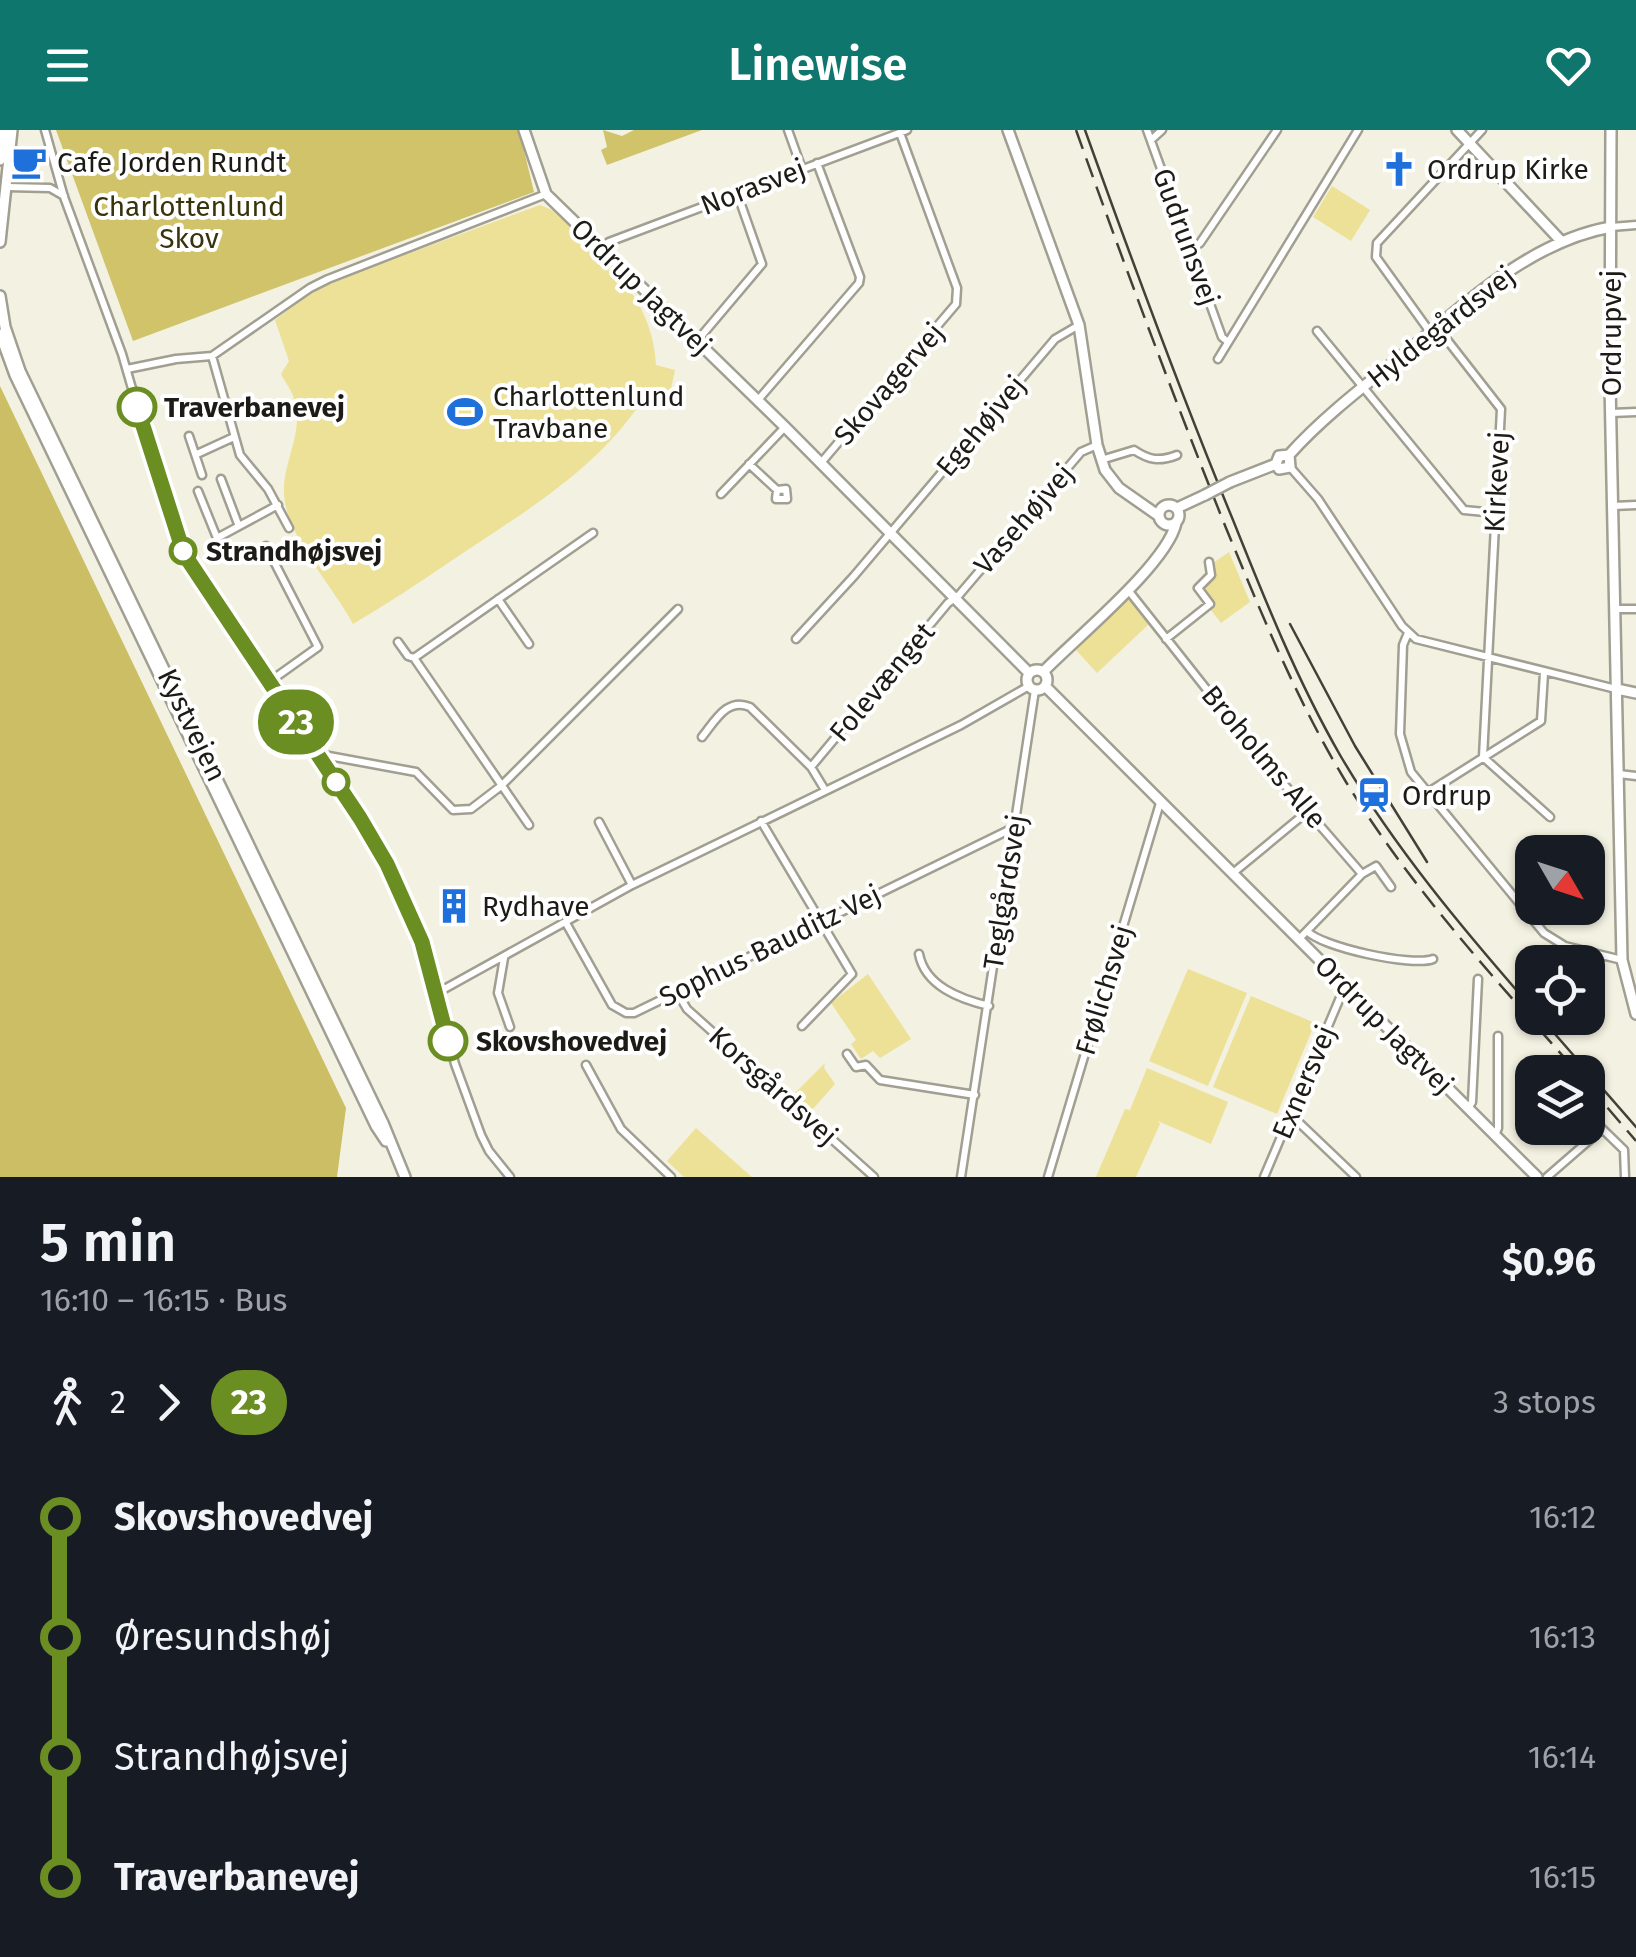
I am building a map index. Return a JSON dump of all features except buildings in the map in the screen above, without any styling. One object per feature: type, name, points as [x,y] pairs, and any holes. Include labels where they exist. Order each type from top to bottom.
[{"type":"street","points":[[0,160],[3,130]]},
{"type":"street","points":[[0,242],[11,184],[12,130]]},
{"type":"street","points":[[45,130],[184,554],[387,864],[412,916],[481,1135],[510,1177]]},
{"type":"street","name":"Ordrup Jagtvej","points":[[524,130],[546,194],[785,426],[1029,673]]},
{"type":"street","points":[[788,130],[802,169]]},
{"type":"street","points":[[1008,130],[1079,325],[1101,460],[1110,480],[1141,504],[1170,515],[1160,552],[1043,672]]},
{"type":"street","name":"Gudrunsvej","points":[[1148,130],[1222,337],[1228,342]]},
{"type":"street","points":[[1151,140],[1162,130]]},
{"type":"street","points":[[1190,250],[1200,243],[1277,130]]},
{"type":"street","points":[[1218,358],[1358,130]]},
{"type":"street","points":[[1457,130],[1561,241]]},
{"type":"street","points":[[1468,142],[1482,130]]},
{"type":"street","name":"Ordrupvej","points":[[1612,130],[1611,413],[1622,960],[1636,1014]]},
{"type":"street","name":"Norasvej","points":[[602,248],[609,242],[903,131]]},
{"type":"street","name":"Skovagervej","points":[[820,464],[956,304],[957,288],[903,131]]},
{"type":"street","name":"Kirkevej","points":[[1468,142],[1380,236],[1375,250],[1376,257],[1434,330],[1500,405],[1483,757]]},
{"type":"street","points":[[2,146],[11,184]]},
{"type":"street","points":[[758,400],[859,282],[817,163]]},
{"type":"street","points":[[11,184],[50,188],[64,197]]},
{"type":"street","points":[[698,341],[762,264],[738,193]]},
{"type":"street","points":[[126,369],[176,358],[212,356],[328,279],[546,194]]},
{"type":"street","points":[[1611,227],[1636,226]]},
{"type":"street","name":"Hyldegårdsvej","points":[[1170,515],[1230,482],[1276,464],[1281,454],[1290,461],[1364,386],[1484,290],[1561,241],[1611,227]]},
{"type":"street","name":"Kystvejen","points":[[0,296],[20,371],[342,1037],[404,1177]]},
{"type":"street","name":"Egehøjvej","points":[[889,534],[1056,339],[1079,325]]},
{"type":"street","points":[[1318,330],[1464,510],[1496,513]]},
{"type":"street","name":"Kystvejen","points":[[0,334],[15,376],[376,1126],[393,1151]]},
{"type":"street","points":[[212,356],[234,437],[250,471],[268,489],[290,528]]},
{"type":"street","points":[[1611,413],[1636,412]]},
{"type":"street","points":[[722,494],[785,426]]},
{"type":"street","points":[[189,436],[202,475]]},
{"type":"street","points":[[198,454],[234,437]]},
{"type":"street","name":"Vasehøjvej","points":[[953,599],[1082,452],[1097,445]]},
{"type":"street","points":[[1101,460],[1134,450],[1146,458],[1162,460],[1176,456]]},
{"type":"street","points":[[1290,461],[1408,633],[1426,642],[1636,694]]},
{"type":"street","points":[[749,464],[777,490]]},
{"type":"street","points":[[220,479],[238,524]]},
{"type":"street","points":[[198,491],[216,538],[278,506]]},
{"type":"street","points":[[1613,506],[1636,506]]},
{"type":"street","points":[[414,658],[593,533]]},
{"type":"street","points":[[796,639],[889,534]]},
{"type":"street","points":[[266,546],[318,647],[269,682]]},
{"type":"street","points":[[1166,639],[1210,604],[1198,588],[1210,575],[1209,562]]},
{"type":"street","name":"Broholms Alle","points":[[1127,589],[1258,753],[1362,874]]},
{"type":"street","points":[[498,599],[530,644]]},
{"type":"street","name":"Folevænget","points":[[812,767],[953,599]]},
{"type":"street","points":[[1614,609],[1636,609]]},
{"type":"street","points":[[318,754],[416,772],[453,810],[471,809],[501,786],[678,610]]},
{"type":"street","points":[[1408,633],[1403,645],[1400,734],[1409,769],[1544,933],[1564,945],[1622,960]]},
{"type":"street","points":[[398,642],[414,658],[528,825]]},
{"type":"street","points":[[437,993],[632,885],[1036,687],[1047,678],[1036,670],[1029,673],[1036,687]]},
{"type":"street","points":[[1426,793],[1541,721],[1544,673]]},
{"type":"street","name":"Ordrup Jagtvej","points":[[1036,687],[1160,802],[1537,1177]]},
{"type":"street","name":"Teglgårdsvej","points":[[961,1177],[1036,687]]},
{"type":"street","points":[[702,736],[734,703],[750,706],[812,767],[824,790]]},
{"type":"street","points":[[1483,757],[1550,817]]},
{"type":"street","points":[[1619,774],[1636,776]]},
{"type":"street","name":"Frølichsvej","points":[[1048,1177],[1160,802]]},
{"type":"street","points":[[1232,873],[1302,816]]},
{"type":"street","points":[[761,821],[852,974],[802,1026]]},
{"type":"street","points":[[599,822],[632,885]]},
{"type":"street","name":"Sophus Bauditz Vej","points":[[566,923],[612,1005],[634,1013],[1013,828]]},
{"type":"street","points":[[1298,940],[1362,874],[1376,866],[1391,887]]},
{"type":"street","points":[[1306,931],[1314,940],[1364,952],[1421,964],[1433,959]]},
{"type":"street","points":[[919,954],[921,963],[942,989],[989,1006]]},
{"type":"street","points":[[504,957],[498,993],[510,1027]]},
{"type":"street","points":[[1468,1109],[1472,1102],[1478,980]]},
{"type":"street","name":"Exnersvej","points":[[1264,1177],[1345,986]]},
{"type":"street","name":"Korsgårdsvej","points":[[676,992],[688,1010],[874,1177]]},
{"type":"street","points":[[1495,1135],[1498,1036]]},
{"type":"street","points":[[847,1054],[856,1067],[866,1065],[880,1080],[975,1095]]},
{"type":"street","points":[[586,1065],[621,1129],[671,1177]]},
{"type":"street","points":[[1290,1114],[1356,1177]]},
{"type":"street","points":[[1605,1131],[1624,1150],[1625,1177]]},
{"type":"street","points":[[1547,1177],[1584,1145]]},
{"type":"shaded area","points":[[1332,186],[1370,210],[1351,241],[1313,217]]},
{"type":"shaded area","name":"Charlottenlund Travbane","points":[[540,205],[552,210],[588,244],[634,297],[645,317],[656,365],[675,370],[668,402],[660,407],[641,402],[601,450],[554,491],[353,624],[302,544],[287,511],[284,483],[297,413],[293,395],[281,374],[289,361],[275,320],[313,291],[345,277]]},
{"type":"shaded area","points":[[0,386],[346,1108],[337,1177],[0,1177]]},
{"type":"shaded area","points":[[1229,552],[1250,602],[1221,623],[1194,588],[1210,574],[1206,568]]},
{"type":"shaded area","points":[[1129,599],[1149,624],[1097,673],[1076,650]]},
{"type":"shaded area","points":[[1188,969],[1247,993],[1208,1086],[1149,1061]]},
{"type":"shaded area","points":[[868,974],[911,1039],[880,1058],[873,1051],[861,1059],[851,1044],[856,1040],[831,1003]]},
{"type":"shaded area","points":[[1251,996],[1315,1023],[1277,1114],[1213,1087]]},
{"type":"shaded area","points":[[825,1063],[824,1068],[835,1084],[811,1111],[793,1095]]},
{"type":"shaded area","points":[[1147,1068],[1228,1102],[1211,1144],[1158,1121],[1136,1177],[1096,1177],[1125,1109],[1130,1110]]},
{"type":"shaded area","points":[[696,1128],[752,1177],[684,1177],[667,1161]]},
{"type":"green space","name":"Charlottenlund Skov","points":[[56,130],[527,130],[520,134],[534,192],[133,341]]},
{"type":"green space","points":[[603,130],[622,136],[634,130],[702,130],[607,165],[601,150],[607,147]]},
{"type":"tram line","points":[[1085,130],[1194,423],[1310,698],[1340,755],[1406,854],[1515,988]]},
{"type":"tram line","points":[[1290,624],[1355,746],[1427,862]]},
{"type":"tram line","points":[[1556,1035],[1636,1127]]},
{"type":"railway","points":[[1076,130],[1226,528],[1312,720],[1346,782],[1398,859],[1455,932],[1562,1055]]},
{"type":"railway","points":[[1605,1105],[1636,1141]]},
{"type":"bus line","name":"23","points":[[137,407],[184,554],[387,864],[422,942],[448,1041]]},
{"type":"place","name":"Cafe Jorden Rundt","points":[[29,162]]},
{"type":"place","name":"Ordrup Kirke","points":[[1399,169]]},
{"type":"place","name":"Traverbanevej","points":[[137,407]]},
{"type":"place","name":"Charlottenlund Travbane","points":[[465,412]]},
{"type":"place","name":"Strandhøjsvej","points":[[183,551]]},
{"type":"place","name":"Ordrup","points":[[1374,795]]},
{"type":"place","name":"Rydhave","points":[[454,906]]},
{"type":"place","name":"Skovshovedvej","points":[[448,1041]]}]
